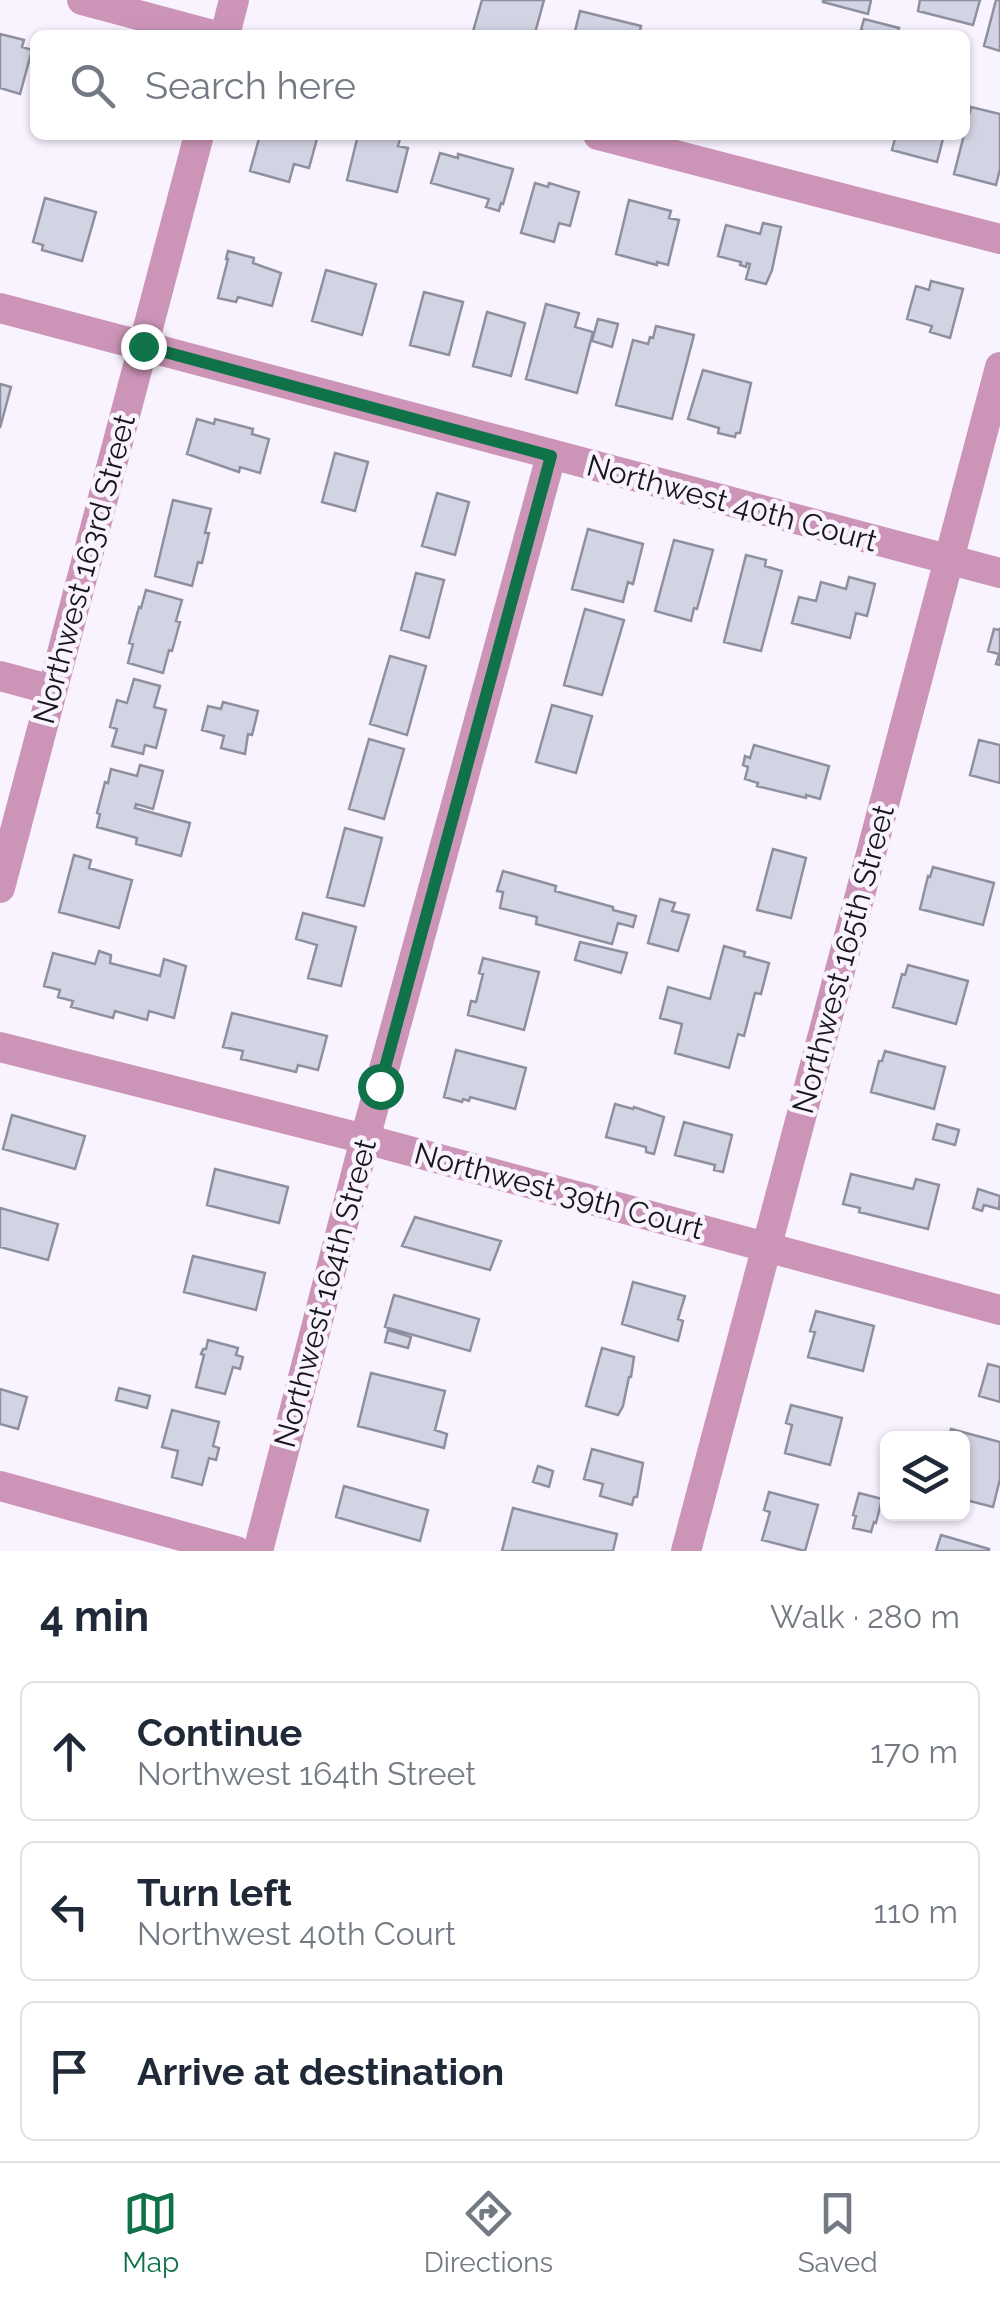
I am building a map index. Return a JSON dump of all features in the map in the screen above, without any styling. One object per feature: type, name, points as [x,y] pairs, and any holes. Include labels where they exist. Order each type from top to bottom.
[{"type":"street","points":[[82,0],[194,30]]},
{"type":"street","points":[[226,30],[234,0]]},
{"type":"street","name":"Northwest 163rd Street","points":[[0,888],[198,140]]},
{"type":"street","points":[[617,140],[1000,239]]},
{"type":"street","name":"Northwest 40th Court","points":[[0,308],[1000,573]]},
{"type":"street","name":"Northwest 165th Street","points":[[686,1551],[1000,367]]},
{"type":"street","name":"Northwest 164th Street","points":[[258,1551],[551,456]]},
{"type":"street","points":[[0,676],[52,690]]},
{"type":"street","name":"Northwest 39th Court","points":[[0,1047],[1000,1310]]},
{"type":"street","points":[[0,1486],[236,1551]]},
{"type":"building","points":[[482,0],[544,0],[536,30],[473,30]]},
{"type":"building","points":[[823,0],[871,0],[868,14]]},
{"type":"building","points":[[920,0],[980,0],[973,25],[918,11]]},
{"type":"building","points":[[996,0],[1000,0],[1000,51],[984,46]]},
{"type":"building","points":[[580,11],[641,26],[640,30],[575,30]]},
{"type":"building","points":[[864,19],[899,28],[898,30],[861,30]]},
{"type":"building","points":[[0,34],[24,40],[22,47],[30,49],[30,57],[20,94],[0,88]]},
{"type":"building","points":[[971,107],[1000,114],[1000,169],[996,185],[954,174],[963,140],[970,140]]},
{"type":"building","points":[[259,140],[317,140],[309,168],[294,164],[289,182],[250,171]]},
{"type":"building","points":[[357,140],[400,140],[398,146],[408,148],[397,192],[347,180]]},
{"type":"building","points":[[895,140],[943,140],[937,162],[892,150]]},
{"type":"building","points":[[440,153],[513,169],[499,211],[486,207],[489,199],[431,183]]},
{"type":"building","points":[[535,183],[579,192],[570,226],[559,223],[554,242],[521,233]]},
{"type":"building","points":[[45,198],[96,212],[82,261],[42,250],[43,245],[33,242]]},
{"type":"building","points":[[629,200],[671,211],[669,218],[679,220],[668,265],[616,254]]},
{"type":"building","points":[[763,223],[781,227],[766,284],[746,279],[750,264],[746,267],[718,256],[726,225],[760,234]]},
{"type":"building","points":[[228,251],[254,258],[253,263],[281,273],[272,306],[238,297],[236,302],[218,298]]},
{"type":"building","points":[[326,270],[376,284],[362,335],[312,321]]},
{"type":"building","points":[[931,281],[963,289],[950,338],[930,332],[932,326],[907,319],[916,286],[929,290]]},
{"type":"building","points":[[424,292],[463,302],[449,355],[410,345]]},
{"type":"building","points":[[546,304],[579,313],[575,327],[593,332],[577,393],[526,379]]},
{"type":"building","points":[[487,312],[525,323],[511,376],[473,366]]},
{"type":"building","points":[[598,319],[618,324],[612,347],[592,341]]},
{"type":"building","points":[[656,326],[694,335],[672,419],[616,405],[633,340],[648,344]]},
{"type":"building","points":[[703,370],[751,383],[740,433],[735,437],[688,419]]},
{"type":"building","points":[[0,384],[11,387],[0,428]]},
{"type":"building","points":[[197,419],[214,424],[215,419],[253,429],[252,434],[269,439],[260,473],[240,467],[239,472],[187,454]]},
{"type":"building","points":[[335,453],[368,462],[355,511],[322,502]]},
{"type":"building","points":[[437,493],[469,502],[455,555],[422,546]]},
{"type":"building","points":[[173,500],[211,509],[202,563],[198,562],[192,586],[155,576]]},
{"type":"building","points":[[588,529],[643,544],[633,584],[628,582],[623,602],[572,589]]},
{"type":"building","points":[[674,540],[713,550],[691,621],[655,611]]},
{"type":"building","points":[[746,555],[766,560],[765,566],[782,571],[761,651],[724,642]]},
{"type":"building","points":[[416,573],[444,580],[429,638],[401,630]]},
{"type":"building","points":[[849,577],[875,584],[867,616],[856,613],[850,638],[792,623],[799,597],[816,601],[821,582],[846,589]]},
{"type":"building","points":[[146,590],[182,600],[176,621],[180,622],[163,673],[128,663],[133,644],[129,643]]},
{"type":"building","points":[[585,609],[624,620],[602,695],[564,685]]},
{"type":"building","points":[[1000,628],[1000,665],[996,664],[999,654],[988,651],[994,629]]},
{"type":"building","points":[[390,656],[426,666],[407,735],[370,724]]},
{"type":"building","points":[[134,679],[160,686],[154,707],[166,710],[156,748],[145,745],[143,754],[112,746],[117,729],[110,727],[117,700],[127,703]]},
{"type":"building","points":[[223,702],[258,711],[245,754],[221,748],[224,736],[202,730],[208,706],[221,709]]},
{"type":"building","points":[[552,705],[592,716],[576,773],[536,762]]},
{"type":"building","points":[[369,739],[404,749],[384,819],[349,809]]},
{"type":"building","points":[[979,740],[1000,745],[1000,783],[970,775]]},
{"type":"building","points":[[754,745],[829,766],[820,799],[757,786],[758,783],[745,779],[745,756],[750,758]]},
{"type":"building","points":[[140,765],[163,771],[153,809],[136,804],[135,808],[190,823],[181,856],[136,844],[137,838],[97,827],[97,813],[111,769],[137,776]]},
{"type":"building","points":[[345,828],[382,838],[364,906],[327,897]]},
{"type":"building","points":[[773,849],[806,858],[791,918],[757,910]]},
{"type":"building","points":[[74,855],[91,860],[89,868],[132,880],[119,928],[59,912]]},
{"type":"building","points":[[933,867],[994,883],[983,925],[920,909]]},
{"type":"building","points":[[503,871],[636,916],[633,927],[618,923],[612,944],[536,924],[537,917],[500,908],[503,892],[497,891]]},
{"type":"building","points":[[660,899],[675,903],[672,911],[689,915],[678,951],[648,943]]},
{"type":"building","points":[[303,913],[356,927],[341,986],[308,978],[317,945],[296,939]]},
{"type":"building","points":[[580,942],[627,953],[621,973],[575,960]]},
{"type":"building","points":[[724,946],[769,963],[761,994],[755,993],[744,1036],[738,1034],[729,1068],[675,1053],[682,1024],[660,1018],[668,987],[710,999]]},
{"type":"building","points":[[99,951],[111,955],[110,963],[160,976],[164,959],[186,966],[174,1018],[149,1011],[147,1020],[115,1011],[113,1018],[71,1007],[73,1001],[58,997],[60,990],[44,986],[53,953],[95,964]]},
{"type":"building","points":[[483,958],[539,972],[524,1030],[468,1015],[471,1001],[476,1002]]},
{"type":"building","points":[[908,965],[968,981],[956,1024],[893,1007]]},
{"type":"building","points":[[232,1013],[327,1036],[318,1070],[298,1065],[296,1072],[241,1059],[243,1051],[223,1047]]},
{"type":"building","points":[[456,1050],[526,1068],[515,1109],[470,1097],[462,1102],[444,1097]]},
{"type":"building","points":[[885,1051],[945,1067],[934,1109],[871,1092]]},
{"type":"building","points":[[615,1104],[664,1117],[654,1154],[646,1152],[646,1147],[606,1137]]},
{"type":"building","points":[[12,1115],[85,1136],[75,1169],[3,1149]]},
{"type":"building","points":[[684,1122],[732,1135],[723,1172],[714,1170],[715,1165],[675,1155]]},
{"type":"building","points":[[937,1124],[959,1130],[955,1145],[933,1139]]},
{"type":"building","points":[[215,1169],[288,1187],[279,1223],[207,1205]]},
{"type":"building","points":[[851,1174],[913,1189],[916,1179],[939,1185],[928,1229],[859,1212],[860,1208],[843,1204]]},
{"type":"building","points":[[978,1189],[1000,1196],[999,1209],[984,1205],[982,1211],[973,1208]]},
{"type":"building","points":[[0,1208],[58,1224],[48,1260],[0,1247]]},
{"type":"building","points":[[415,1217],[501,1241],[490,1270],[402,1246]]},
{"type":"building","points":[[193,1256],[265,1273],[256,1310],[184,1292]]},
{"type":"building","points":[[633,1282],[685,1296],[678,1319],[683,1321],[678,1341],[622,1324]]},
{"type":"building","points":[[394,1295],[479,1319],[470,1351],[385,1327]]},
{"type":"building","points":[[816,1311],[874,1326],[863,1371],[808,1357]]},
{"type":"building","points":[[388,1330],[411,1337],[408,1348],[385,1342]]},
{"type":"building","points":[[208,1340],[238,1348],[236,1355],[243,1357],[240,1369],[233,1367],[225,1394],[196,1387],[204,1355],[201,1354]]},
{"type":"building","points":[[602,1348],[634,1357],[618,1415],[586,1406]]},
{"type":"building","points":[[988,1364],[1000,1367],[1000,1402],[979,1396]]},
{"type":"building","points":[[371,1373],[445,1391],[435,1430],[447,1434],[444,1448],[358,1426]]},
{"type":"building","points":[[119,1388],[150,1396],[147,1408],[116,1400]]},
{"type":"building","points":[[0,1389],[27,1397],[18,1429],[0,1424]]},
{"type":"building","points":[[791,1405],[842,1418],[830,1465],[785,1453],[792,1425],[786,1423]]},
{"type":"building","points":[[172,1410],[219,1422],[213,1446],[219,1448],[216,1460],[209,1458],[202,1485],[172,1477],[178,1451],[162,1447]]},
{"type":"building","points":[[970,1434],[1000,1442],[1000,1479],[993,1507],[970,1501]]},
{"type":"building","points":[[592,1449],[643,1463],[632,1505],[600,1496],[603,1484],[584,1479]]},
{"type":"building","points":[[538,1466],[553,1471],[549,1487],[533,1482]]},
{"type":"building","points":[[344,1486],[428,1510],[420,1541],[336,1517]]},
{"type":"building","points":[[769,1492],[818,1505],[805,1551],[762,1540],[770,1512],[764,1510]]},
{"type":"building","points":[[859,1493],[880,1498],[871,1532],[853,1528]]},
{"type":"building","points":[[513,1508],[617,1534],[613,1551],[502,1551]]},
{"type":"building","points":[[941,1535],[989,1549],[989,1551],[936,1551]]},
{"type":"route","points":[[143,346],[551,456],[380,1086]]}]
